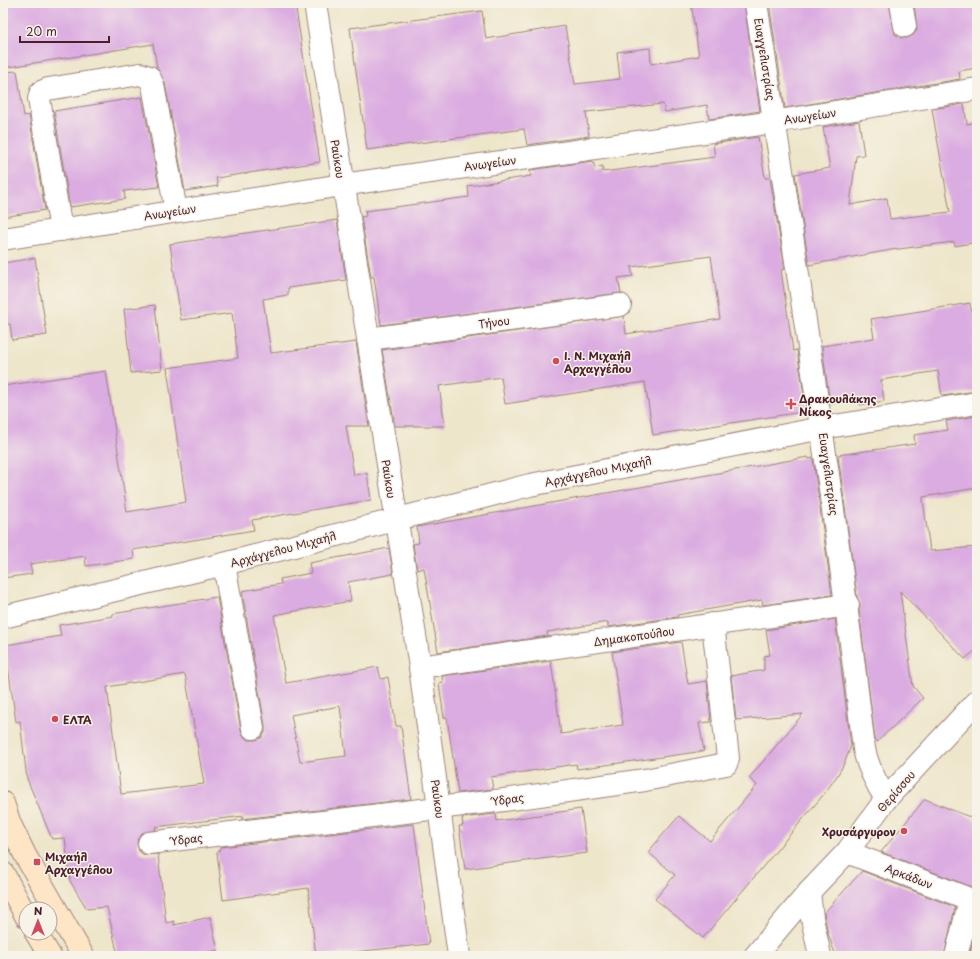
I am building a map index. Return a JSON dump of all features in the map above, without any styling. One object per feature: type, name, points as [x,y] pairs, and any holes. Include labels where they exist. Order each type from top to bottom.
[{"type":"main road","points":[[3,803],[10,824],[25,855],[83,956]]},
{"type":"main road","points":[[3,873],[18,901]]},
{"type":"main road","points":[[41,941],[50,956]]},
{"type":"street","name":"Ραύκου","points":[[315,3],[342,185],[420,667],[459,956]]},
{"type":"street","name":"Ευαγγελιστρίας","points":[[756,3],[848,605],[866,762],[886,800]]},
{"type":"street","points":[[901,3],[905,26]]},
{"type":"street","points":[[61,230],[39,99],[41,92],[48,88],[140,74],[149,77],[153,85],[176,211]]},
{"type":"street","name":"Ανωγείων","points":[[3,239],[342,185],[774,122],[977,89]]},
{"type":"street","name":"Τήνου","points":[[368,339],[620,306]]},
{"type":"street","name":"Αρχάγγελου Μιχαήλ","points":[[3,617],[224,564],[530,485],[822,428],[977,403]]},
{"type":"street","name":"Αρχάγγελου Μιχαήλ","points":[[224,564],[253,728]]},
{"type":"street","name":"Δημακοπούλου","points":[[420,667],[848,605]]},
{"type":"street","name":"Ύδρας","points":[[149,843],[440,808],[645,780],[726,764],[728,758],[713,624]]},
{"type":"street","name":"Θερίσσου","points":[[755,956],[809,892],[847,852],[886,800],[977,702]]},
{"type":"street","name":"Αρκάδων","points":[[847,852],[974,901],[956,956]]},
{"type":"street","points":[[809,892],[812,918],[820,956]]},
{"type":"building","points":[[3,3],[295,3],[320,162],[216,178],[218,186],[185,191],[165,83],[157,68],[153,44],[3,68]]},
{"type":"building","points":[[691,3],[744,3],[760,111],[709,119],[707,105],[665,112],[663,104],[586,112],[589,136],[527,145],[524,129],[367,150],[350,28],[482,11],[486,39],[565,26],[575,84],[620,79],[617,52],[650,48],[651,64],[699,56]]},
{"type":"building","points":[[769,3],[889,3],[895,34],[900,38],[907,38],[913,35],[917,30],[914,3],[977,3],[977,68],[959,71],[960,79],[785,108]]},
{"type":"building","points":[[17,71],[24,116],[29,115],[45,210],[3,217],[3,72]]},
{"type":"building","points":[[142,97],[159,187],[124,191],[125,199],[70,207],[54,111]]},
{"type":"building","points":[[964,104],[967,124],[977,122],[977,242],[955,246],[954,242],[891,250],[809,265],[795,174],[830,168],[823,127],[859,121],[864,155],[856,156],[850,205],[887,198],[890,219],[950,212],[932,109]]},
{"type":"building","points":[[758,137],[765,178],[770,178],[785,269],[781,270],[793,351],[797,350],[806,408],[802,408],[802,412],[653,435],[645,382],[505,404],[501,377],[439,386],[445,426],[395,426],[382,350],[624,316],[626,334],[720,319],[711,256],[631,267],[633,276],[618,278],[621,293],[381,325],[374,277],[371,277],[361,217],[366,216],[365,211],[469,197],[468,186],[531,176],[530,170],[593,161],[595,168],[603,166],[603,172],[715,157],[713,144]]},
{"type":"building","points":[[337,220],[346,280],[288,288],[288,295],[263,299],[271,353],[356,342],[369,426],[346,426],[354,475],[367,473],[371,500],[252,520],[254,530],[133,550],[134,559],[86,566],[85,556],[30,564],[32,574],[3,578],[3,386],[106,371],[127,512],[186,502],[167,368],[238,358],[232,313],[181,320],[170,244]]},
{"type":"building","points":[[35,258],[47,335],[12,340],[10,324],[3,325],[3,263]]},
{"type":"building","points":[[970,303],[971,310],[977,310],[977,391],[942,396],[938,371],[881,380],[884,401],[860,405],[859,399],[830,404],[822,346],[874,338],[871,319]]},
{"type":"building","points":[[155,305],[162,370],[131,373],[124,309]]},
{"type":"building","points":[[977,416],[977,488],[923,497],[923,500],[930,551],[977,547],[977,649],[965,659],[900,591],[913,686],[923,698],[877,742],[875,739],[859,610],[860,604],[857,597],[838,455],[915,444],[914,435],[948,430],[946,421]]},
{"type":"building","points":[[808,457],[809,459],[813,458],[832,595],[763,605],[762,600],[677,615],[678,617],[608,627],[608,622],[547,632],[548,636],[438,652],[424,568],[417,570],[413,544],[419,543],[417,527]]},
{"type":"building","points":[[389,548],[393,574],[348,582],[351,601],[274,615],[286,683],[378,667],[381,679],[388,677],[396,726],[401,726],[411,799],[242,819],[244,816],[155,827],[156,830],[142,833],[138,838],[137,844],[139,851],[144,855],[158,854],[166,923],[174,921],[174,925],[210,917],[218,950],[193,956],[118,956],[107,907],[87,909],[70,881],[65,838],[52,839],[27,779],[20,721],[16,722],[5,645],[61,636],[59,625],[113,616],[112,614],[217,597],[241,730],[243,736],[248,740],[256,740],[261,738],[265,733],[265,726],[242,591],[281,584],[280,579],[311,573],[309,563]],"holes":[[[185,674],[204,784],[121,794],[107,687]],[[340,706],[346,756],[300,762],[291,715]]]},
{"type":"building","points":[[835,619],[851,746],[844,764],[824,794],[703,938],[655,899],[675,875],[648,852],[679,816],[710,841],[757,785],[749,778],[803,714],[736,720],[731,676],[764,670],[764,656],[770,655],[766,630]]},
{"type":"building","points":[[681,642],[688,684],[707,681],[711,722],[699,723],[704,751],[577,769],[576,764],[491,777],[493,789],[458,793],[447,717],[444,718],[439,683],[443,682],[442,676],[551,661],[561,734],[623,725],[612,652]]},
{"type":"building","points":[[925,799],[977,820],[977,889],[881,852]]},
{"type":"building","points":[[581,809],[587,853],[465,869],[459,826],[463,826],[462,818],[496,814],[497,821]]},
{"type":"building","points":[[414,824],[429,944],[316,956],[308,888],[223,900],[217,853],[221,847]]},
{"type":"building","points":[[862,871],[955,907],[944,956],[836,956],[828,934],[824,913]]},
{"type":"building","points":[[977,924],[977,956],[969,956]]},
{"type":"place","name":"Ι. Ν. Μιχαήλ Αρχαγγέλου","points":[[556,361]]},
{"type":"place","name":"Δρακουλάκης Νίκος","points":[[791,404]]},
{"type":"place","name":"ΕΛΤΑ","points":[[55,719]]},
{"type":"place","name":"Χρυσάργυρον","points":[[904,831]]},
{"type":"place","name":"Μιχαήλ Αρχαγγέλου","points":[[37,862]]}]
